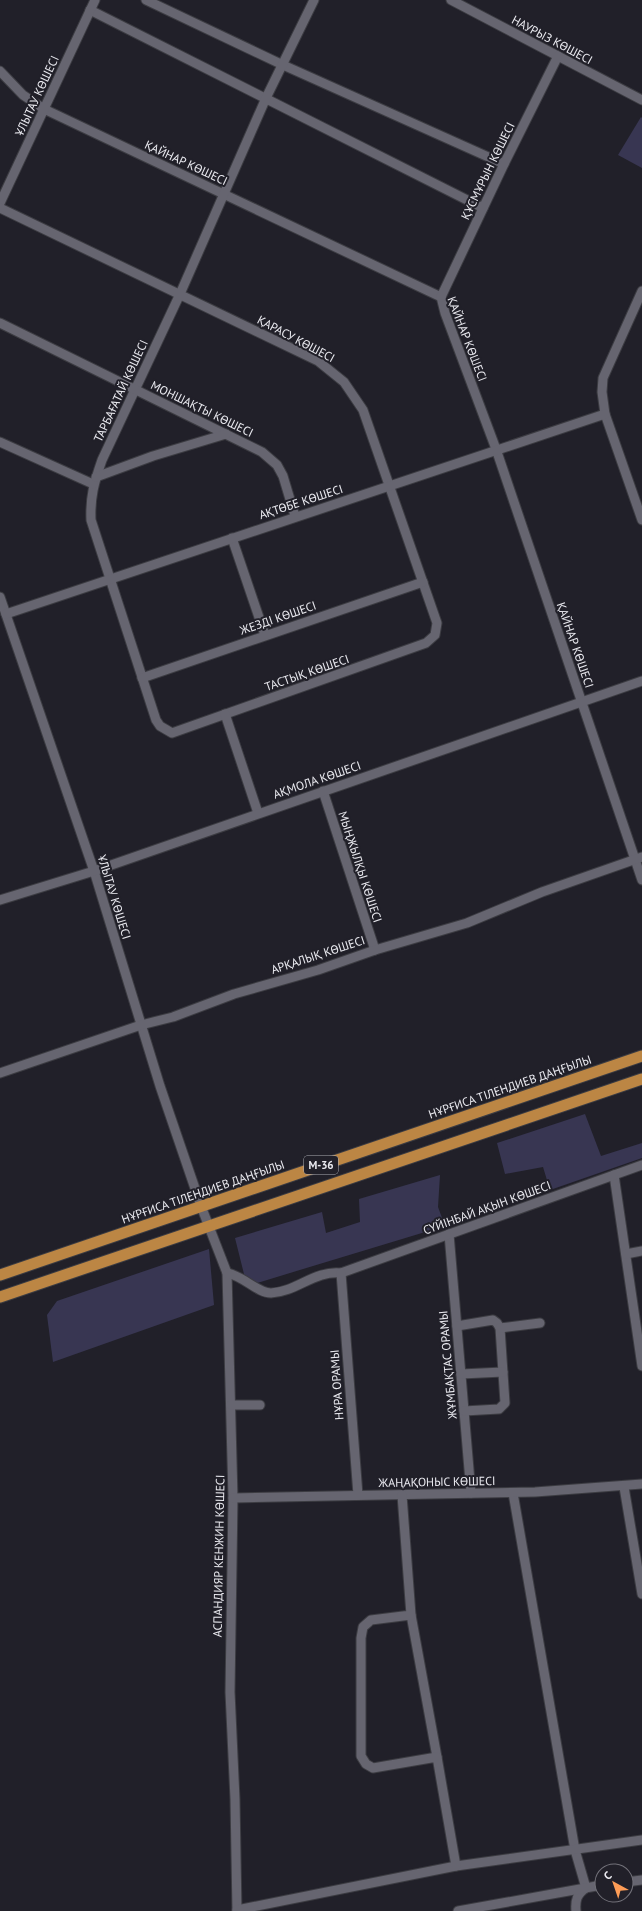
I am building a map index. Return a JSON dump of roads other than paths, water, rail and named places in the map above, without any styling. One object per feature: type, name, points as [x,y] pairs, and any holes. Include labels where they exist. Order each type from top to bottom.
[{"type":"main road","name":"НҰРҒИСА ТІЛЕНДИЕВ ДАҢҒЫЛЫ","points":[[0,1275],[642,1056]]},
{"type":"main road","name":"M-36","points":[[0,1297],[642,1079]]},
{"type":"street","name":"ҰЛЫТАУ КӨШЕСІ","points":[[0,202],[95,0]]},
{"type":"street","points":[[146,0],[283,66],[504,164]]},
{"type":"street","name":"ТАРБАҒАТАЙ КӨШЕСІ","points":[[172,732],[160,726],[156,720],[91,520],[90,500],[94,480],[180,294],[266,98],[314,0]]},
{"type":"street","name":"НАУРЫЗ КӨШЕСІ","points":[[451,0],[642,100]]},
{"type":"street","points":[[90,10],[483,208]]},
{"type":"street","name":"ҚҰСМҰРЫН КӨШЕСІ","points":[[441,298],[504,164],[558,56]]},
{"type":"street","name":"ҚАЙНАР КӨШЕСІ","points":[[0,71],[23,95],[44,109],[441,298],[445,313],[496,449],[581,702],[638,858],[642,880]]},
{"type":"street","name":"ҚАРАСУ КӨШЕСІ","points":[[0,208],[318,361],[334,372],[344,382],[363,410],[437,623]]},
{"type":"street","points":[[642,291],[603,378],[602,392],[605,414],[642,520]]},
{"type":"street","name":"МОНШАҚТЫ КӨШЕСІ","points":[[0,323],[262,452],[277,465],[283,476],[295,516]]},
{"type":"street","name":"АҚТӨБЕ КӨШЕСІ","points":[[6,614],[295,516],[605,414]]},
{"type":"street","points":[[0,442],[94,480],[153,456],[226,434]]},
{"type":"street","points":[[232,538],[265,635]]},
{"type":"street","name":"ЖЕЗДІ КӨШЕСІ","points":[[142,678],[423,582]]},
{"type":"street","name":"ҰЛЫТАУ КӨШЕСІ","points":[[0,597],[94,871],[141,1025],[201,1206]]},
{"type":"street","name":"ТАСТЫҚ КӨШЕСІ","points":[[172,732],[426,643],[435,635],[437,623]]},
{"type":"street","name":"АҚМОЛА КӨШЕСІ","points":[[0,900],[94,871],[642,681]]},
{"type":"street","points":[[225,714],[258,813]]},
{"type":"street","name":"МЫҢЖЫЛҚЫ КӨШЕСІ","points":[[323,791],[374,950]]},
{"type":"street","name":"АРҚАЛЫҚ КӨШЕСІ","points":[[0,1073],[141,1025],[173,1016],[234,994],[318,970],[374,950],[467,923],[542,892],[638,858]]},
{"type":"street","name":"СҮЙІНБАЙ АҚЫН КӨШЕСІ","points":[[227,1273],[240,1276],[261,1291],[272,1293],[325,1273],[341,1273],[642,1165]]},
{"type":"street","points":[[614,1175],[642,1366]]},
{"type":"street","name":"АСПАНДИЯР КЕНЖИН КӨШЕСІ","points":[[201,1206],[227,1273],[233,1498],[230,1692],[235,1799],[237,1910]]},
{"type":"street","name":"ЖҰМБАҚТАС ОРАМЫ","points":[[449,1234],[472,1493]]},
{"type":"street","points":[[626,1254],[642,1251]]},
{"type":"street","name":"НҰРА ОРАМЫ","points":[[341,1273],[358,1495]]},
{"type":"street","points":[[457,1326],[493,1320],[497,1322],[500,1328],[505,1403],[499,1409],[464,1411]]},
{"type":"street","points":[[500,1328],[540,1323]]},
{"type":"street","points":[[461,1374],[503,1372]]},
{"type":"street","points":[[231,1405],[260,1405]]},
{"type":"street","name":"ЖАҢАҚОНЫС КӨШЕСІ","points":[[233,1498],[513,1493],[624,1487],[642,1484]]},
{"type":"street","points":[[624,1487],[642,1594]]},
{"type":"street","points":[[513,1493],[575,1850],[586,1888]]},
{"type":"street","points":[[402,1495],[411,1615],[456,1866]]},
{"type":"street","points":[[411,1615],[371,1620],[363,1626],[361,1638],[361,1756],[366,1764],[373,1768],[437,1757]]},
{"type":"street","points":[[237,1910],[456,1866],[642,1840]]},
{"type":"street","points":[[460,1911],[594,1886]]},
{"type":"street","points":[[576,1911],[577,1896],[579,1892],[586,1888]]}]
